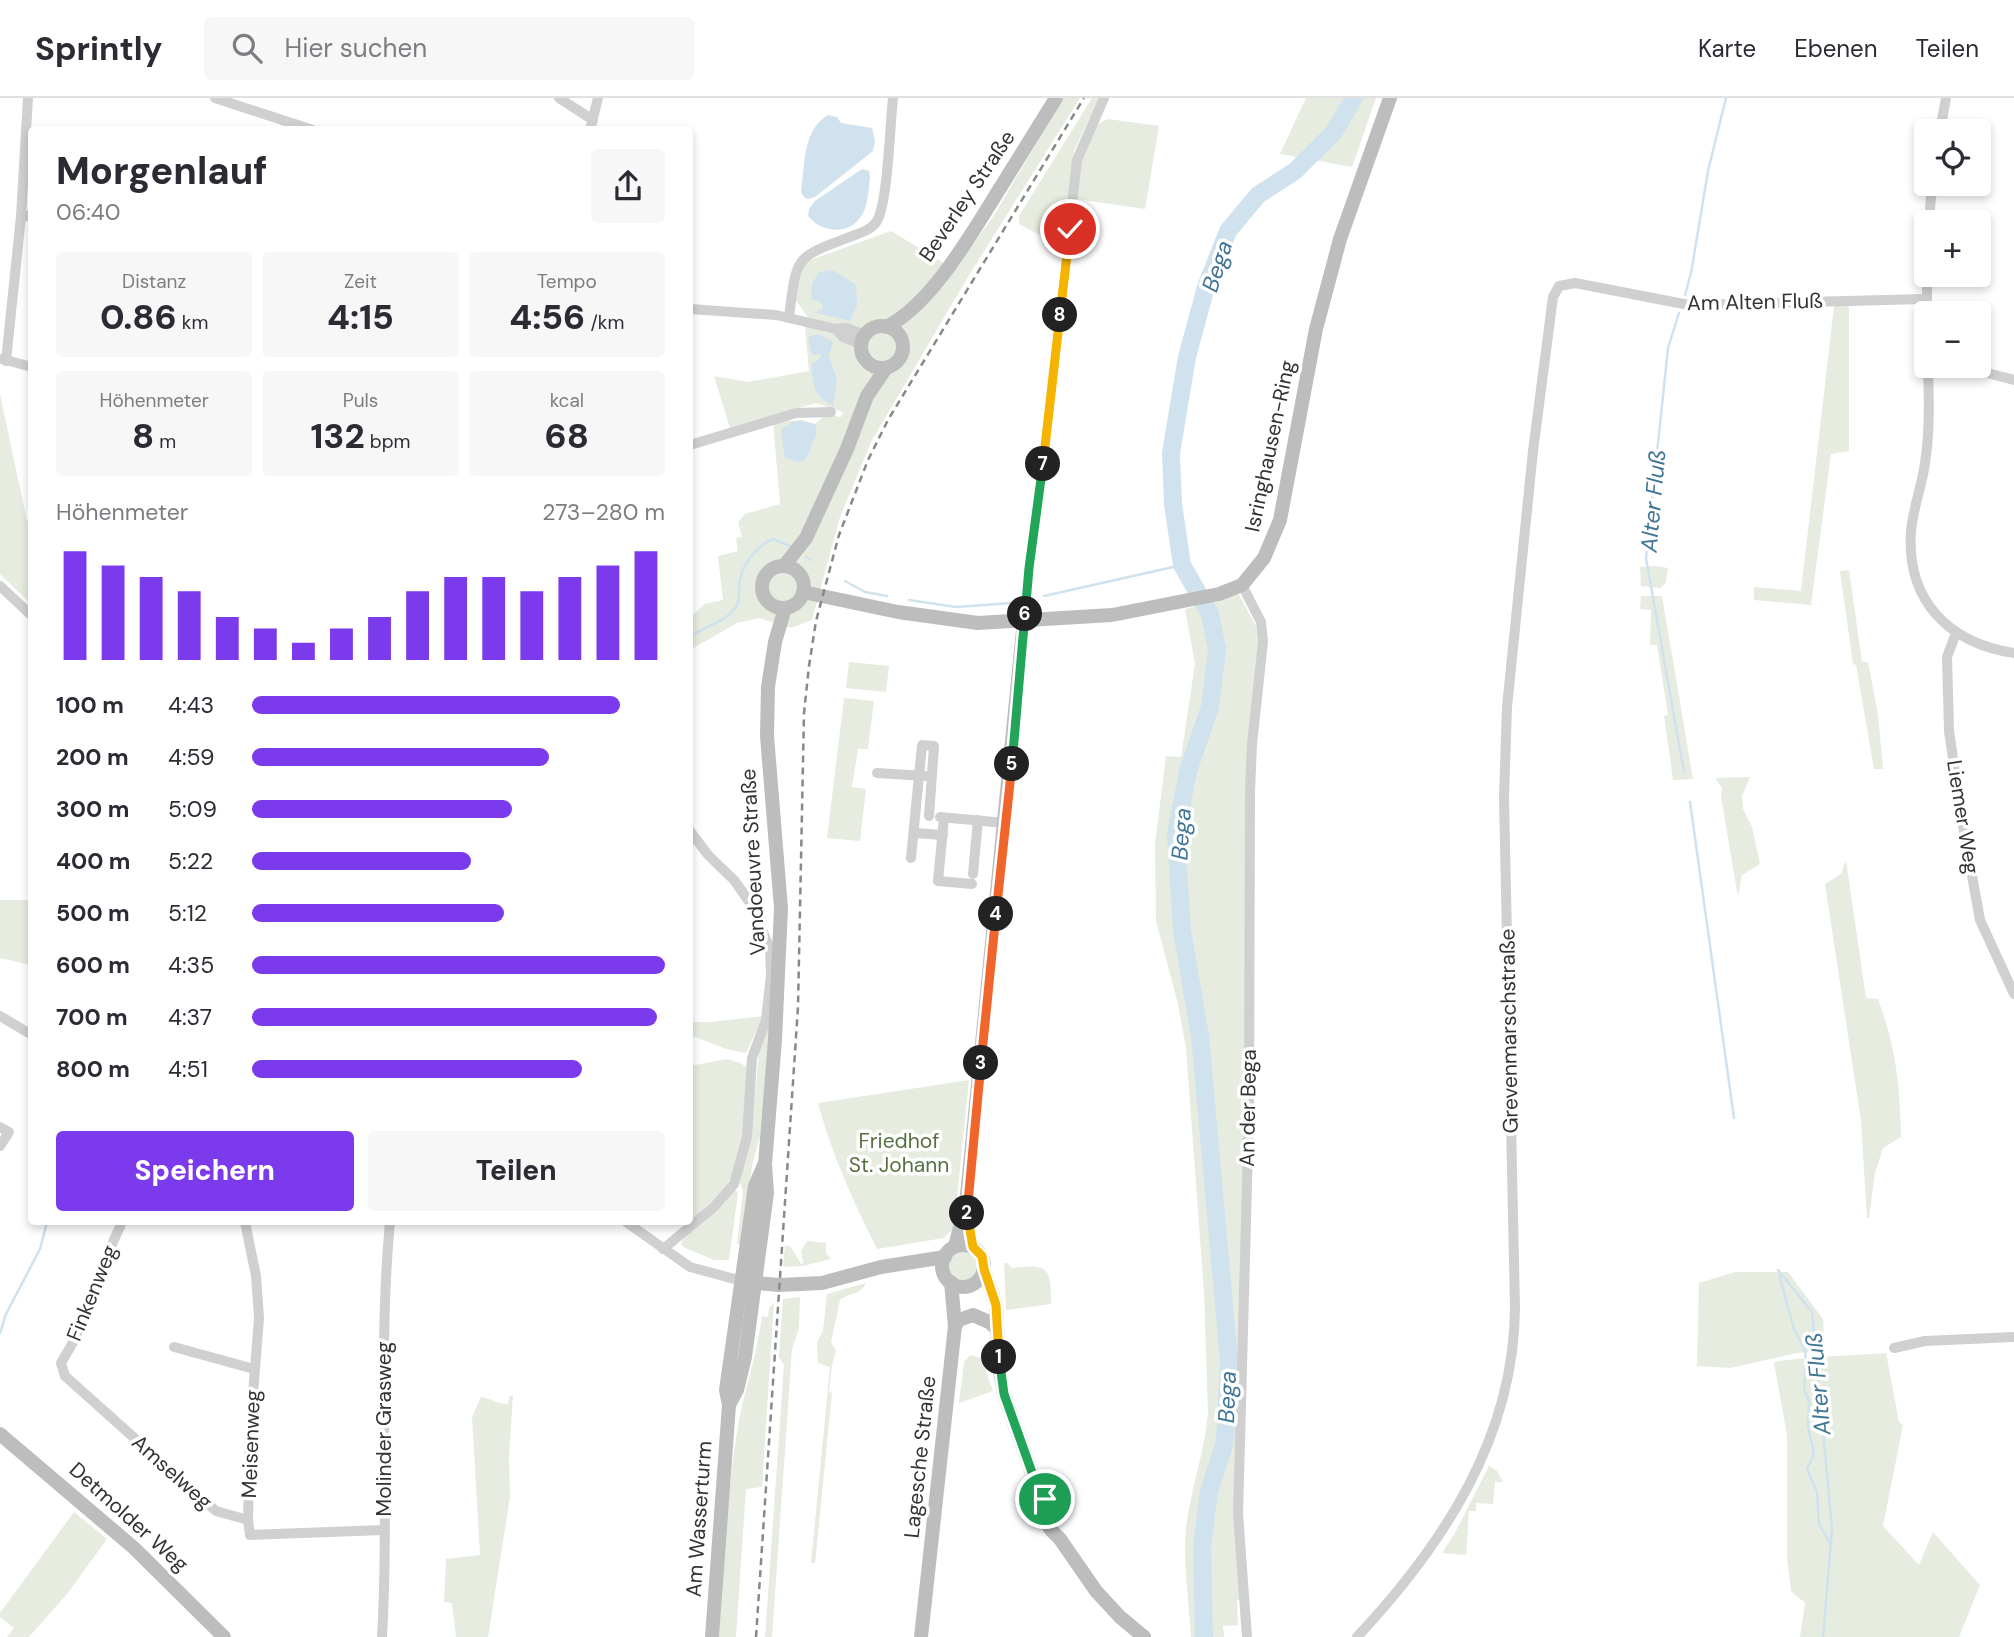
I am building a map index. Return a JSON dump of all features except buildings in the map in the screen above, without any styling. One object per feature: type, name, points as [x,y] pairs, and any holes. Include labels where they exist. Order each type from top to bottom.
[{"type":"street","points":[[28,98],[26,216],[3,360],[28,366]]},
{"type":"street","points":[[215,98],[301,126]]},
{"type":"street","points":[[558,98],[592,125],[598,98]]},
{"type":"street","points":[[789,317],[795,272],[803,257],[866,231],[877,221],[882,203],[893,98]]},
{"type":"street","name":"Beverley Straße","points":[[908,314],[971,234],[1056,98]]},
{"type":"street","points":[[947,1278],[950,1252],[966,1205],[1024,620],[1077,160],[1104,98]]},
{"type":"street","name":"Isringhausen-Ring","points":[[1024,620],[1112,615],[1219,594],[1242,585],[1264,558],[1280,520],[1316,329],[1340,239],[1390,98]]},
{"type":"street","points":[[1942,119],[1946,98]]},
{"type":"street","name":"Am Alten Fluß","points":[[1541,382],[1553,297],[1559,286],[1575,283],[1689,305],[1926,299]]},
{"type":"street","points":[[1926,287],[1926,299]]},
{"type":"street","points":[[693,309],[789,317],[836,329],[846,328],[863,340]]},
{"type":"street","points":[[886,327],[908,314]]},
{"type":"street","points":[[902,339],[893,329],[874,327],[863,340],[862,355],[868,363],[880,369],[892,366],[901,357],[908,314]]},
{"type":"street","points":[[867,396],[868,363]]},
{"type":"street","points":[[806,538],[800,575],[803,592],[798,601],[785,608],[776,606],[768,601],[762,590],[764,578],[772,569],[784,566],[806,538],[847,449],[867,396],[886,368]]},
{"type":"street","points":[[1991,374],[2014,380]]},
{"type":"street","points":[[1928,378],[1925,464],[1911,531],[1912,562],[1920,591],[1930,609],[1956,633],[1998,650],[2014,653]]},
{"type":"street","name":"Grevenmarschstraße","points":[[1357,1637],[1409,1578],[1445,1529],[1489,1445],[1512,1358],[1515,1308],[1504,812],[1505,747],[1541,382]]},
{"type":"street","points":[[693,445],[796,413],[831,412]]},
{"type":"street","points":[[784,566],[800,575]]},
{"type":"street","name":"An der Bega","points":[[1242,585],[1261,622],[1263,642],[1252,744],[1250,792],[1249,1111],[1239,1478],[1239,1526],[1247,1637]]},
{"type":"street","points":[[0,586],[28,612]]},
{"type":"street","points":[[803,592],[898,612],[960,621],[978,623],[1024,620]]},
{"type":"street","name":"Vandoeuvre Straße","points":[[768,601],[775,642]]},
{"type":"street","name":"Vandoeuvre Straße","points":[[749,1282],[755,1186],[765,1164],[775,1040],[781,908],[767,736],[768,687],[775,642],[785,608]]},
{"type":"street","name":"Liemer Weg","points":[[1956,633],[1947,657],[1949,731],[1962,820],[1980,920],[2014,994]]},
{"type":"street","points":[[911,858],[922,745],[934,746],[929,816]]},
{"type":"street","points":[[877,773],[932,776]]},
{"type":"street","points":[[917,815],[1005,823]]},
{"type":"street","points":[[944,818],[938,881],[973,879],[978,820]]},
{"type":"street","points":[[914,832],[943,835]]},
{"type":"street","points":[[693,835],[708,855],[734,880],[752,907],[770,949],[771,975],[766,1020],[752,1058],[747,1137],[734,1184],[714,1207],[693,1224]]},
{"type":"street","points":[[0,1016],[28,1033]]},
{"type":"street","points":[[0,1126],[9,1132],[0,1146]]},
{"type":"street","points":[[966,1205],[973,1247],[982,1256],[997,1313],[1004,1394],[1039,1492],[1045,1499],[1060,1539],[1084,1576],[1106,1604],[1144,1637]]},
{"type":"street","name":"Finkenweg","points":[[61,1363],[75,1339],[99,1273],[121,1225]]},
{"type":"street","name":"Meisenweg","points":[[246,1225],[256,1276],[259,1318],[254,1369],[248,1520]]},
{"type":"street","name":"Molinder Grasweg","points":[[382,1637],[382,1376],[390,1225]]},
{"type":"street","points":[[630,1225],[690,1267],[749,1282],[822,1283],[881,1267],[906,1265],[950,1252],[961,1245],[973,1247]]},
{"type":"street","points":[[663,1249],[692,1225]]},
{"type":"street","points":[[906,1265],[970,1286],[985,1294],[997,1313]]},
{"type":"street","points":[[970,1286],[979,1279],[984,1269]]},
{"type":"street","name":"Lagesche Straße","points":[[947,1278],[957,1323]]},
{"type":"street","name":"Am Wasserturm","points":[[712,1637],[729,1405],[726,1390],[749,1282]]},
{"type":"street","name":"Lagesche Straße","points":[[921,1637],[957,1323],[970,1286]]},
{"type":"street","points":[[957,1323],[973,1315],[997,1329]]},
{"type":"street","points":[[1894,1348],[1925,1341],[2014,1337]]},
{"type":"street","name":"Meisenweg","points":[[174,1347],[254,1369]]},
{"type":"street","name":"Amselweg","points":[[61,1363],[65,1376],[216,1511],[248,1520],[250,1535],[384,1530]]},
{"type":"street","name":"Detmolder Weg","points":[[0,1434],[134,1548],[224,1637]]},
{"type":"green space","points":[[1063,98],[1080,98],[968,277],[872,440],[840,517],[812,620],[791,628],[759,618],[737,623],[693,648],[693,614],[705,604],[723,600],[718,556],[738,551],[736,538],[742,537],[738,522],[745,514],[780,504],[773,422],[802,420],[815,424],[825,415],[841,417],[843,412],[816,403],[730,428],[714,376],[748,382],[809,371],[805,327],[807,316],[795,299],[801,270],[808,261],[891,231],[954,269],[993,217]]},
{"type":"green space","points":[[1092,98],[1099,98],[1074,151],[1062,239],[1055,243],[1019,224],[1019,216]]},
{"type":"green space","points":[[1306,98],[1376,98],[1352,167],[1280,154]]},
{"type":"green space","points":[[1108,119],[1159,126],[1145,209],[1076,199],[1079,165],[1096,125]]},
{"type":"green space","points":[[1849,305],[1849,451],[1831,454],[1811,605],[1754,600],[1754,587],[1801,591],[1834,306]]},
{"type":"green space","points":[[0,394],[28,521],[28,601],[0,574]]},
{"type":"green space","points":[[1640,567],[1668,568],[1666,582],[1661,588],[1641,586]]},
{"type":"green space","points":[[1849,570],[1862,662],[1868,662],[1878,715],[1883,769],[1874,769],[1856,665],[1853,664],[1840,571]]},
{"type":"green space","points":[[1238,593],[1256,626],[1258,643],[1245,792],[1240,1600],[1237,1600],[1238,1625],[1223,1626],[1224,1637],[1191,1637],[1185,1542],[1208,1413],[1204,1292],[1186,1048],[1178,1004],[1156,921],[1155,844],[1166,756],[1181,757],[1195,664],[1185,609]]},
{"type":"green space","points":[[1641,596],[1662,596],[1693,779],[1673,780],[1664,716],[1668,715],[1657,645],[1650,645],[1651,610],[1640,609]]},
{"type":"green space","points":[[849,662],[889,666],[886,692],[846,688]]},
{"type":"green space","points":[[844,698],[874,701],[868,749],[858,749],[852,787],[866,789],[860,841],[827,838]]},
{"type":"green space","points":[[1750,777],[1742,796],[1743,809],[1752,827],[1760,864],[1742,875],[1738,897],[1721,797],[1722,788],[1715,778]]},
{"type":"green space","points":[[1846,860],[1866,998],[1878,999],[1884,1017],[1893,1050],[1900,1100],[1901,1137],[1883,1148],[1875,1173],[1869,1218],[1861,1121],[1825,884],[1841,874]]},
{"type":"green space","points":[[0,900],[28,900],[28,964],[0,958]]},
{"type":"green space","points":[[763,1016],[746,1053],[726,1049],[693,1036],[693,1022]]},
{"type":"green space","points":[[770,1020],[762,1129],[752,1166],[743,1244],[737,1244],[743,1191],[739,1180],[752,1127],[760,1042]]},
{"type":"green space","points":[[727,1059],[748,1068],[743,1135],[735,1168],[719,1196],[693,1219],[693,1065]]},
{"type":"green space","name":"Friedhof St. Johann","points":[[969,1080],[954,1228],[944,1238],[877,1249],[844,1178],[818,1103]]},
{"type":"green space","points":[[735,1189],[738,1193],[729,1260],[714,1260],[683,1247],[681,1244],[685,1236],[722,1206]]},
{"type":"green space","points":[[807,1241],[826,1243],[826,1253],[831,1259],[803,1266],[783,1267],[785,1245],[791,1247],[801,1264],[801,1251]]},
{"type":"green space","points":[[963,1251],[974,1255],[978,1266],[974,1277],[963,1281],[952,1277],[948,1266],[952,1255]]},
{"type":"green space","points":[[1004,1263],[1012,1268],[1033,1267],[1045,1270],[1050,1282],[1051,1304],[1006,1310]]},
{"type":"green space","points":[[1735,1272],[1788,1272],[1823,1319],[1825,1351],[1797,1353],[1730,1368],[1697,1366],[1699,1283]]},
{"type":"green space","points":[[866,1283],[858,1292],[840,1300],[831,1342],[836,1351],[829,1392],[832,1393],[815,1563],[811,1563],[830,1367],[818,1363],[817,1342],[823,1331],[827,1294]]},
{"type":"green space","points":[[800,1297],[799,1328],[792,1349],[772,1637],[765,1637],[784,1365],[779,1357],[783,1299]]},
{"type":"green space","points":[[774,1302],[762,1487],[746,1489],[736,1637],[719,1637],[728,1509],[737,1432],[762,1316],[768,1317],[769,1308]]},
{"type":"green space","points":[[1886,1353],[1899,1422],[1903,1425],[1883,1526],[1919,1565],[1933,1532],[1980,1585],[1959,1637],[1800,1637],[1805,1603],[1791,1591],[1787,1557],[1787,1436],[1774,1362]]},
{"type":"green space","points":[[970,1355],[981,1358],[993,1391],[959,1403],[964,1362]]},
{"type":"green space","points":[[513,1395],[509,1456],[510,1497],[488,1637],[456,1637],[452,1603],[444,1602],[446,1559],[480,1555],[472,1417],[481,1397],[508,1404],[509,1397]]},
{"type":"green space","points":[[1489,1466],[1497,1471],[1503,1482],[1495,1482],[1493,1504],[1476,1503],[1476,1511],[1469,1511],[1466,1555],[1442,1553],[1455,1533]]},
{"type":"green space","points":[[74,1512],[107,1539],[67,1594],[29,1637],[7,1637],[14,1628],[0,1617],[0,1613]]},
{"type":"water","points":[[828,115],[837,117],[841,123],[872,128],[875,141],[873,151],[815,197],[808,199],[801,192],[806,149],[813,130]]},
{"type":"water","points":[[862,169],[869,171],[870,176],[866,206],[857,222],[835,230],[821,226],[808,216],[815,201]]},
{"type":"water","points":[[833,270],[856,285],[857,306],[850,321],[813,312],[822,310],[823,306],[811,299],[812,284],[819,272]]},
{"type":"water","points":[[818,334],[833,342],[829,356],[837,380],[833,405],[818,394],[813,383],[812,364],[821,354],[813,355],[808,337]]},
{"type":"water","points":[[792,422],[815,424],[817,432],[806,459],[798,462],[785,458],[781,430]]},
{"type":"waterway","name":"Bega","points":[[1204,1637],[1202,1547],[1209,1491],[1225,1442],[1229,1361],[1200,1036],[1182,931],[1176,834],[1188,771],[1210,707],[1217,650],[1210,614],[1182,565],[1173,504],[1171,453],[1187,357],[1206,287],[1228,231],[1258,195],[1295,171],[1334,132],[1354,98]]},
{"type":"waterway","name":"Alter Fluß","points":[[1685,295],[1708,171],[1726,98]]},
{"type":"waterway","name":"Alter Fluß","points":[[1679,313],[1668,348],[1646,558],[1684,772]]},
{"type":"waterway","points":[[693,634],[721,620],[736,607],[742,574],[757,550],[773,539],[790,546]]},
{"type":"waterway","points":[[806,557],[811,560]]},
{"type":"waterway","points":[[1044,596],[1182,565]]},
{"type":"waterway","points":[[845,581],[865,592],[887,596]]},
{"type":"waterway","points":[[909,600],[956,607],[1012,603]]},
{"type":"waterway","name":"Alter Fluß","points":[[1690,802],[1734,1118]]},
{"type":"waterway","points":[[0,1333],[6,1314],[40,1249],[46,1225]]},
{"type":"waterway","name":"Alter Fluß","points":[[1778,1270],[1812,1312],[1832,1529],[1823,1637]]},
{"type":"waterway","name":"Alter Fluß","points":[[1779,1274],[1794,1329],[1805,1350],[1804,1388],[1809,1402],[1808,1426],[1814,1454],[1807,1469],[1817,1492],[1819,1524],[1830,1543]]},
{"type":"railway","points":[[756,1637],[798,1007],[804,713],[816,621],[839,535],[868,460],[888,420],[1084,98]]},
{"type":"route","points":[[1045,1499],[1039,1492],[1004,1394],[999,1365],[996,1305],[982,1256],[973,1247],[966,1205],[1013,755],[1029,568],[1070,229]]}]
